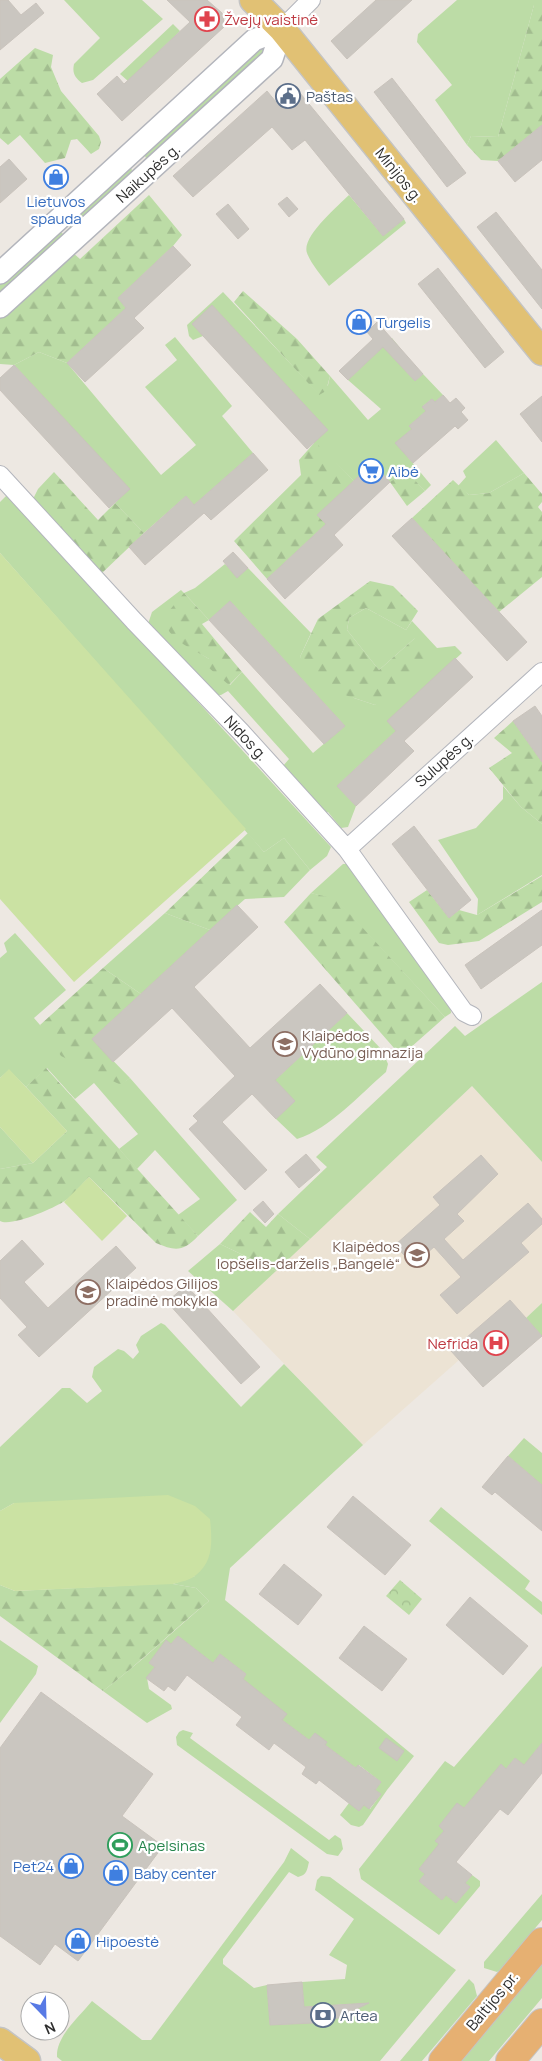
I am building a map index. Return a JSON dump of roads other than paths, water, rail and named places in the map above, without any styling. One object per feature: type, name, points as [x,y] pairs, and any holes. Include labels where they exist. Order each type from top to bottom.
[{"type":"highway","name":"Baltijos pr.","points":[[443,2061],[542,1942]]},
{"type":"highway","points":[[510,2061],[542,2023]]},
{"type":"main road","name":"Minijos g.","points":[[254,0],[282,29],[542,352]]},
{"type":"main road","points":[[0,2041],[27,2061]]},
{"type":"street","name":"Naikupės g.","points":[[0,273],[254,40],[282,29],[311,0]]},
{"type":"street","name":"Naikupės g.","points":[[0,308],[272,59],[282,29]]},
{"type":"street","points":[[127,157],[144,177]]},
{"type":"street","name":"Nidos g.","points":[[0,475],[134,621],[241,732],[347,849],[464,1012],[472,1016]]},
{"type":"street","name":"Sulupės g.","points":[[347,849],[542,672]]},
{"type":"place","name":"Žvejų vaistinė","points":[[207,19]]},
{"type":"place","name":"Paštas","points":[[288,96]]},
{"type":"place","name":"Lietuvos spauda","points":[[56,177]]},
{"type":"place","name":"Turgelis","points":[[359,322]]},
{"type":"place","name":"Aibė","points":[[371,471]]},
{"type":"place","name":"Klaipėdos Vydūno gimnazija","points":[[285,1044]]},
{"type":"place","name":"Klaipėdos lopšelis-darželis „Bangelė“","points":[[417,1255]]},
{"type":"place","name":"Klaipėdos Gilijos pradinė mokykla","points":[[88,1292]]},
{"type":"place","name":"Nefrida","points":[[496,1343]]},
{"type":"place","name":"Apelsinas","points":[[120,1845]]},
{"type":"place","name":"Pet24","points":[[71,1866]]},
{"type":"place","name":"Baby center","points":[[116,1873]]},
{"type":"place","name":"Hipoestė","points":[[78,1941]]},
{"type":"place","name":"Artea","points":[[323,2015]]}]
